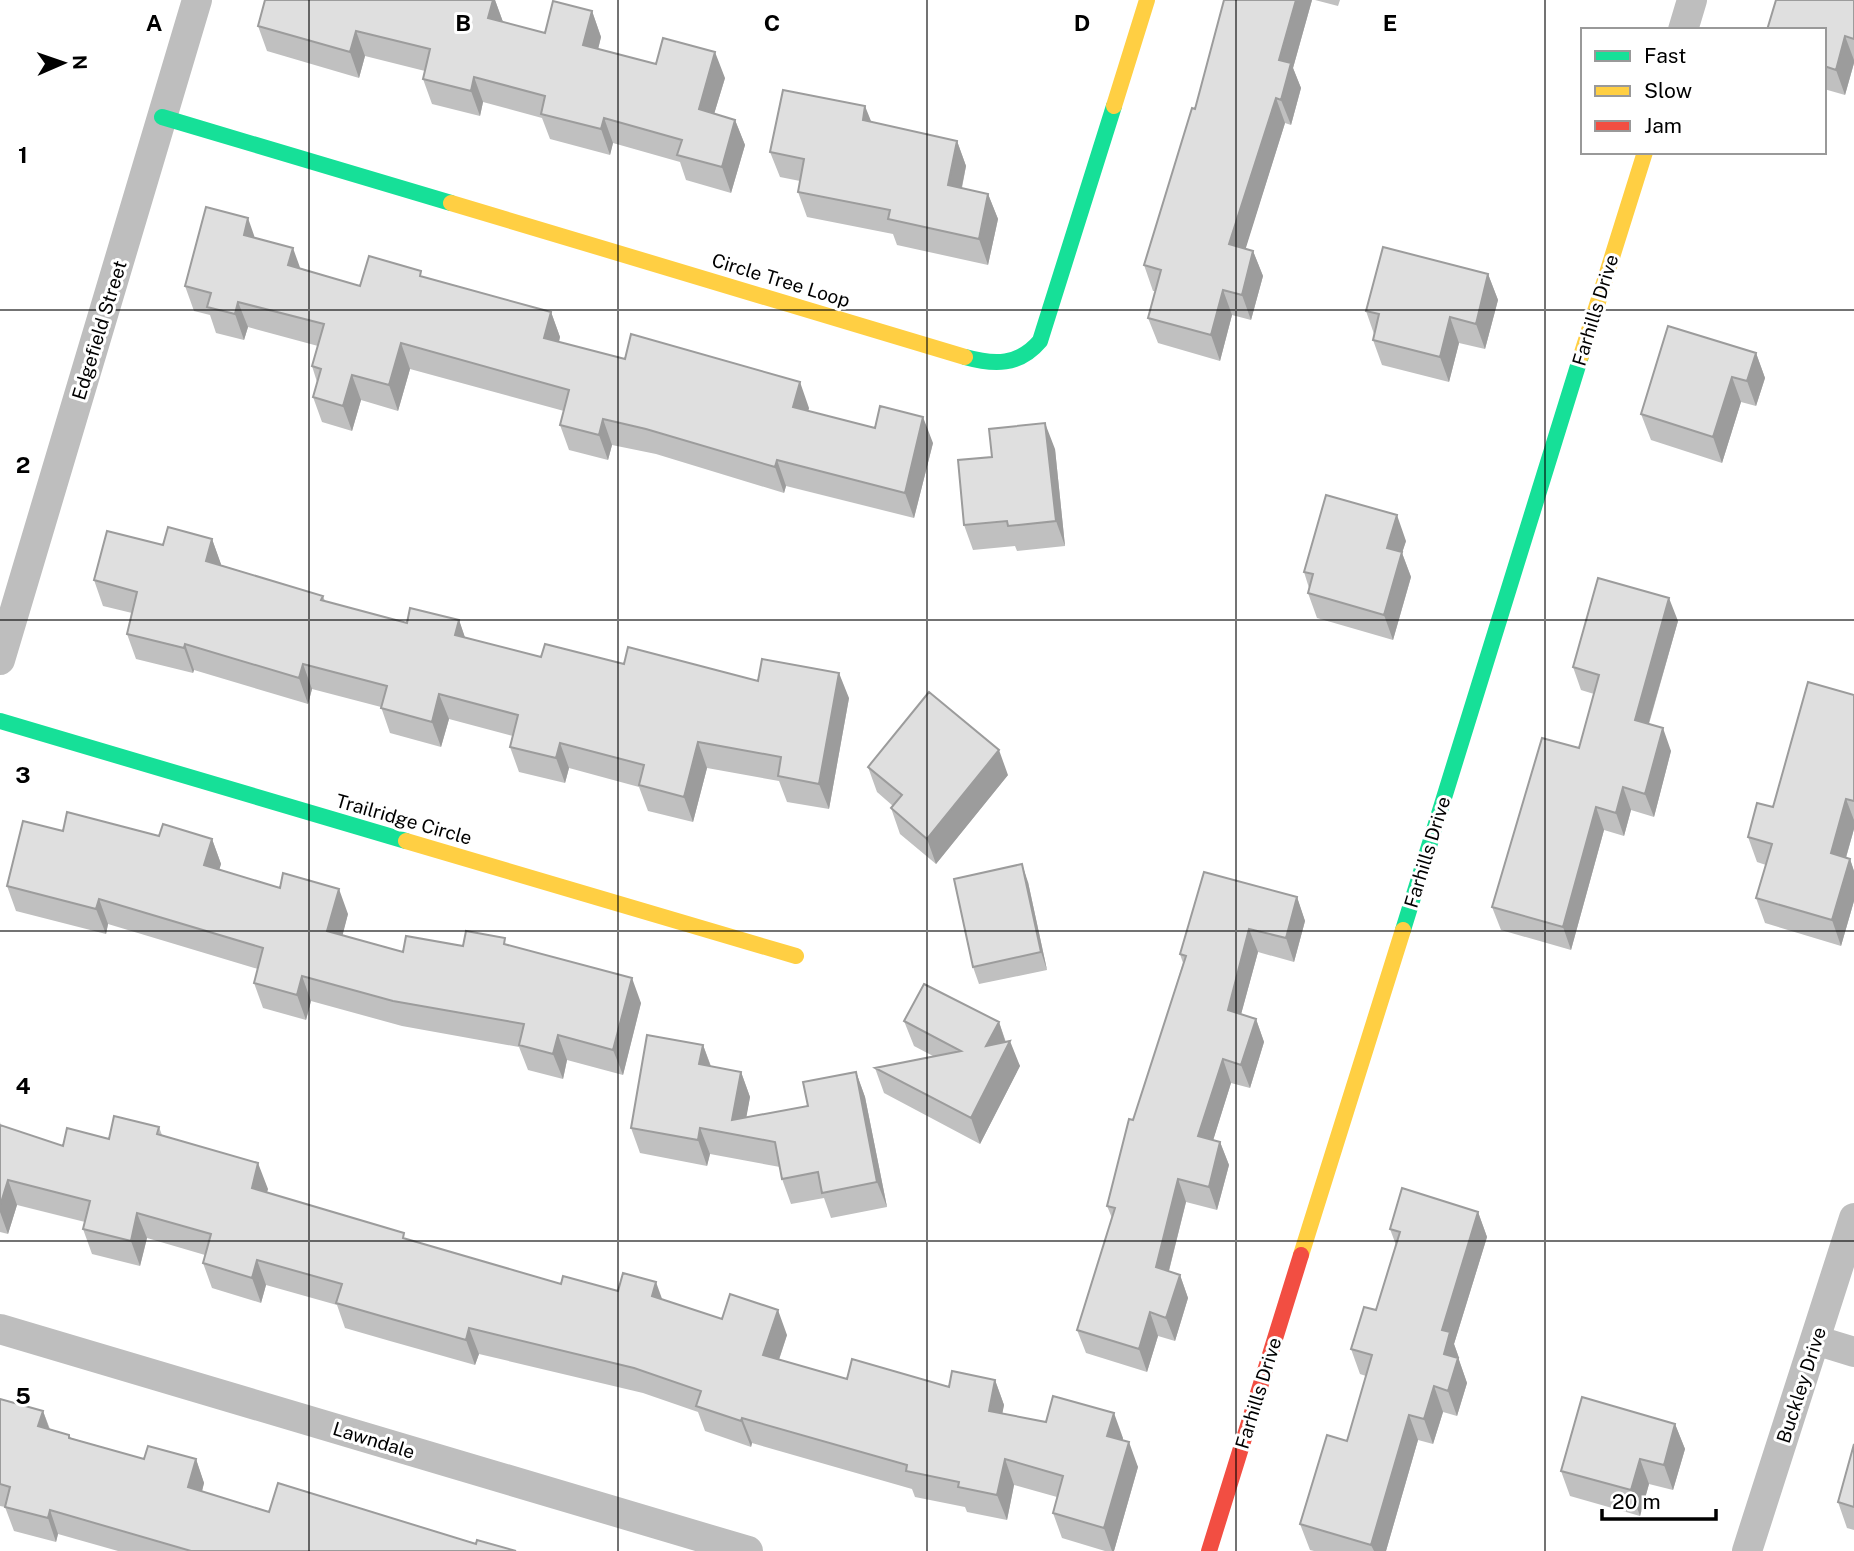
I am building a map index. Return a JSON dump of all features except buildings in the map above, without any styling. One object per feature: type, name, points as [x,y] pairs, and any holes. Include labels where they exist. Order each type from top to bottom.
[{"type":"street","name":"Edgefield Street","points":[[0,660],[197,0]]},
{"type":"street","name":"Circle Tree Loop","points":[[162,117],[989,364],[1012,363],[1034,350],[1040,341],[1147,0]]},
{"type":"street","points":[[1684,28],[1692,0]]},
{"type":"street","name":"Farhills Drive","points":[[1209,1551],[1643,154]]},
{"type":"street","name":"Trailridge Circle","points":[[0,721],[796,956]]},
{"type":"street","name":"Buckley Drive","points":[[1747,1551],[1854,1218]]},
{"type":"street","name":"Lawndale","points":[[0,1329],[748,1551]]},
{"type":"street","points":[[1815,1340],[1854,1352]]},
{"type":"traffic: fast","points":[[965,357],[1006,361],[1024,355],[1040,341],[1114,106]]},
{"type":"traffic: fast","points":[[162,117],[451,203]]},
{"type":"traffic: fast","points":[[1403,930],[1581,356]]},
{"type":"traffic: fast","points":[[0,721],[406,841]]},
{"type":"traffic: slow","points":[[1114,106],[1147,0]]},
{"type":"traffic: slow","points":[[1581,356],[1644,154]]},
{"type":"traffic: slow","points":[[451,203],[965,357]]},
{"type":"traffic: slow","points":[[406,841],[796,956]]},
{"type":"traffic: slow","points":[[1301,1255],[1403,930]]},
{"type":"traffic: jam","points":[[1209,1551],[1301,1255]]}]
